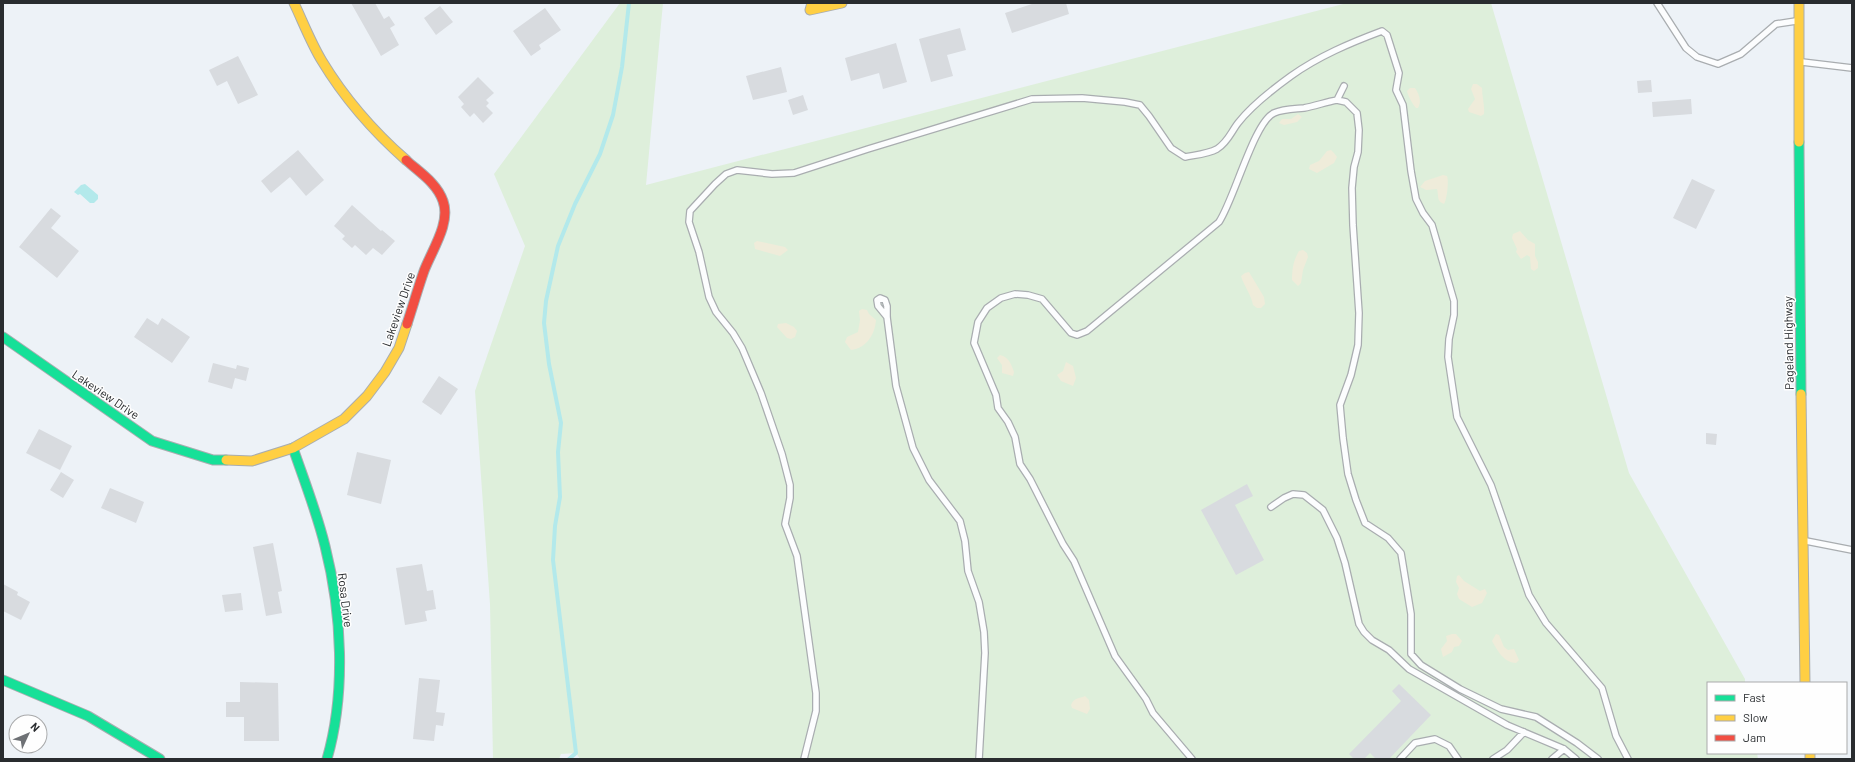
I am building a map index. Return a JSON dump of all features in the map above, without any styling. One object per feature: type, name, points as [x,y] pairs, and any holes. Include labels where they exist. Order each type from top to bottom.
[{"type":"main road","name":"Lakeview Drive","points":[[3,337],[152,441],[213,460],[252,461],[293,448],[344,419],[366,396],[385,372],[399,348],[424,271],[442,227],[445,213],[444,200],[435,186],[391,147],[364,120],[341,90],[322,61],[294,3]]},
{"type":"main road","points":[[811,6],[842,3]]},
{"type":"main road","name":"Pageland Highway","points":[[1799,3],[1799,283],[1804,682]]},
{"type":"main road","name":"Rosa Drive","points":[[293,448],[325,545],[337,603],[339,694],[333,738],[327,759]]},
{"type":"main road","points":[[3,680],[88,716],[160,759]]},
{"type":"lane","points":[[1657,3],[1686,48],[1697,57],[1718,64],[1740,54],[1776,24],[1799,21]]},
{"type":"lane","points":[[804,759],[816,711],[816,693],[797,556],[785,524],[790,498],[790,485],[782,454],[759,386],[742,348],[733,333],[716,312],[709,297],[699,252],[689,222],[690,211],[726,174],[737,170],[752,170],[772,174],[794,173],[1032,99],[1082,98],[1140,105],[1150,116],[1171,148],[1185,157],[1200,154],[1223,145],[1244,117],[1291,76],[1333,51],[1382,31],[1387,35],[1399,73],[1396,90],[1403,105],[1416,199],[1423,213],[1432,225],[1454,301],[1454,315],[1448,357],[1457,418],[1490,485],[1529,595],[1546,623],[1602,688],[1616,736],[1628,759]]},
{"type":"lane","points":[[1799,61],[1852,68]]},
{"type":"lane","points":[[1337,100],[1344,86]]},
{"type":"lane","points":[[1192,759],[1153,713],[1146,699],[1114,656],[1074,561],[1063,544],[1030,479],[1020,464],[1015,437],[1008,422],[998,408],[996,395],[974,343],[978,322],[987,308],[1001,298],[1015,294],[1028,295],[1042,299],[1071,333],[1078,335],[1087,331],[1219,222],[1226,212],[1254,143],[1264,122],[1269,116],[1284,110],[1337,100],[1346,102],[1357,113],[1359,130],[1358,152],[1354,167],[1352,188],[1359,313],[1358,345],[1351,375],[1340,405],[1348,474],[1365,523],[1388,538],[1401,553],[1411,614],[1411,654],[1420,665],[1460,689],[1501,709],[1536,717],[1577,743],[1598,759]]},
{"type":"lane","points":[[887,317],[896,386],[913,448],[929,480],[960,521],[965,541],[968,571],[979,602],[984,632],[985,653],[979,759]]},
{"type":"lane","points":[[1270,507],[1293,494],[1304,496],[1323,510],[1336,538],[1345,563],[1358,624],[1372,640],[1389,650],[1409,669],[1507,725],[1564,749],[1576,759]]},
{"type":"lane","points":[[1803,540],[1852,550]]},
{"type":"lane","points":[[1493,759],[1507,750],[1524,732]]},
{"type":"lane","points":[[1400,759],[1415,743],[1434,739],[1449,746],[1458,759]]},
{"type":"lane","points":[[1552,759],[1564,749]]},
{"type":"green space","points":[[620,3],[663,3],[646,185],[1347,3],[1491,3],[1629,473],[1745,679],[1745,682],[1707,682],[1707,754],[1757,754],[1758,759],[580,759],[576,753],[561,754],[559,759],[493,759],[490,604],[475,391],[525,246],[494,174]]},
{"type":"sand","points":[[1473,84],[1477,84],[1482,88],[1484,114],[1481,116],[1469,112],[1468,109],[1475,99],[1471,89]]},
{"type":"sand","points":[[1410,88],[1415,88],[1419,95],[1420,103],[1418,108],[1415,107],[1408,95],[1407,91]]},
{"type":"sand","points":[[1298,114],[1302,117],[1297,122],[1284,125],[1279,123],[1282,119],[1291,119]]},
{"type":"sand","points":[[1331,150],[1337,157],[1334,163],[1317,173],[1309,169],[1310,165],[1319,161],[1327,151]]},
{"type":"sand","points":[[1443,175],[1447,176],[1448,182],[1444,204],[1439,200],[1437,189],[1426,190],[1420,187],[1425,181]]},
{"type":"sand","points":[[1520,231],[1528,240],[1535,244],[1535,256],[1538,262],[1538,268],[1534,271],[1531,269],[1530,257],[1527,255],[1521,259],[1516,252],[1517,249],[1512,238],[1513,234]]},
{"type":"sand","points":[[757,241],[785,247],[788,250],[780,256],[755,249],[754,243]]},
{"type":"sand","points":[[1303,250],[1307,253],[1308,257],[1303,270],[1301,283],[1298,286],[1292,280],[1293,269],[1294,262],[1299,251]]},
{"type":"sand","points":[[1249,272],[1264,297],[1265,304],[1261,308],[1257,308],[1253,305],[1251,297],[1241,276]]},
{"type":"sand","points":[[862,309],[867,310],[876,320],[874,330],[866,343],[857,349],[851,350],[845,342],[847,337],[858,332],[860,320],[859,311]]},
{"type":"sand","points":[[786,323],[794,327],[797,331],[795,337],[791,339],[787,338],[777,327],[778,324]]},
{"type":"sand","points":[[1000,355],[1006,357],[1009,361],[1014,372],[1013,376],[1002,373],[1002,365],[997,358]]},
{"type":"sand","points":[[1066,362],[1073,366],[1076,378],[1073,386],[1061,381],[1057,375],[1063,371]]},
{"type":"sand","points":[[1459,575],[1464,581],[1480,591],[1485,589],[1487,593],[1482,603],[1472,607],[1459,599],[1457,594],[1459,588],[1456,582],[1457,576]]},
{"type":"sand","points":[[1456,634],[1462,641],[1459,646],[1454,647],[1452,652],[1443,657],[1441,649],[1447,641],[1446,636]]},
{"type":"sand","points":[[1496,634],[1499,635],[1504,647],[1508,650],[1514,649],[1519,660],[1516,663],[1508,661],[1499,652],[1492,641]]},
{"type":"sand","points":[[1085,696],[1089,700],[1090,709],[1087,714],[1072,708],[1071,705],[1075,699]]},
{"type":"water","points":[[85,184],[98,195],[98,199],[94,203],[90,203],[80,194],[78,195],[74,192],[81,185]]},
{"type":"building","points":[[351,3],[375,3],[384,19],[389,16],[395,25],[390,28],[399,45],[381,56]]},
{"type":"building","points":[[1035,3],[1066,3],[1069,14],[1012,33],[1005,13]]},
{"type":"building","points":[[440,6],[453,22],[436,35],[424,18]]},
{"type":"building","points":[[545,8],[561,30],[539,45],[541,49],[531,56],[513,31]]},
{"type":"building","points":[[960,28],[966,50],[947,55],[953,76],[931,82],[919,39]]},
{"type":"building","points":[[896,43],[907,82],[883,89],[879,73],[851,81],[845,58]]},
{"type":"building","points":[[238,56],[258,95],[238,104],[227,81],[217,86],[209,70]]},
{"type":"building","points":[[781,67],[787,92],[753,100],[746,76]]},
{"type":"building","points":[[478,77],[494,93],[486,100],[489,103],[486,106],[493,113],[483,123],[474,113],[470,117],[461,107],[464,104],[458,97]]},
{"type":"building","points":[[1651,80],[1652,92],[1638,93],[1637,81]]},
{"type":"building","points":[[803,95],[808,110],[793,115],[788,100]]},
{"type":"building","points":[[1691,99],[1692,114],[1653,117],[1652,102]]},
{"type":"building","points":[[298,150],[324,180],[306,196],[290,177],[271,193],[261,181]]},
{"type":"building","points":[[1692,179],[1715,190],[1696,229],[1673,218]]},
{"type":"building","points":[[352,205],[381,231],[382,230],[395,241],[382,255],[373,248],[366,255],[355,245],[352,248],[342,239],[345,236],[334,226]]},
{"type":"building","points":[[51,208],[61,216],[51,228],[79,251],[57,278],[19,247]]},
{"type":"building","points":[[147,318],[158,325],[162,318],[190,337],[172,363],[134,337]]},
{"type":"building","points":[[213,363],[236,369],[237,365],[249,368],[246,381],[235,378],[232,389],[208,382]]},
{"type":"building","points":[[439,376],[458,389],[441,415],[422,402]]},
{"type":"building","points":[[39,429],[72,446],[60,470],[26,453]]},
{"type":"building","points":[[1706,433],[1717,434],[1716,445],[1706,444]]},
{"type":"building","points":[[357,452],[391,460],[381,504],[347,495]]},
{"type":"building","points":[[61,472],[74,480],[63,498],[50,490]]},
{"type":"building","points":[[1247,484],[1253,496],[1235,505],[1264,560],[1236,575],[1201,510]]},
{"type":"building","points":[[110,488],[144,502],[136,523],[101,508]]},
{"type":"building","points":[[273,543],[282,591],[278,592],[282,613],[266,616],[253,547]]},
{"type":"building","points":[[422,564],[427,591],[433,590],[436,609],[425,611],[427,621],[405,625],[396,568]]},
{"type":"building","points":[[3,584],[18,592],[17,595],[30,602],[21,620],[3,611]]},
{"type":"building","points":[[241,593],[243,610],[225,612],[222,595]]},
{"type":"building","points":[[419,678],[440,680],[436,712],[445,713],[443,726],[436,725],[434,741],[413,739]]},
{"type":"building","points":[[240,682],[278,683],[279,741],[244,741],[244,717],[226,717],[226,702],[240,702]]},
{"type":"building","points":[[1399,684],[1431,715],[1389,759],[1376,759],[1370,753],[1364,759],[1354,759],[1349,754],[1401,701],[1392,691]]},
{"type":"waterway","points":[[569,759],[576,753],[553,560],[555,526],[560,497],[558,452],[561,423],[549,364],[544,323],[546,301],[558,246],[575,204],[600,154],[613,115],[622,67],[629,3]]},
{"type":"traffic: fast","points":[[1799,142],[1801,394]]},
{"type":"traffic: fast","points":[[3,337],[152,441],[213,460],[226,460]]},
{"type":"traffic: fast","points":[[293,448],[322,534],[331,572],[338,625],[340,653],[337,707],[327,759]]},
{"type":"traffic: fast","points":[[3,680],[88,716],[160,759]]},
{"type":"traffic: slow","points":[[294,3],[318,54],[340,88],[360,114],[382,138],[406,160]]},
{"type":"traffic: slow","points":[[812,3],[810,10],[842,3]]},
{"type":"traffic: slow","points":[[1799,3],[1799,142]]},
{"type":"traffic: slow","points":[[226,460],[252,461],[293,448],[344,419],[367,396],[385,372],[399,348],[407,324]]},
{"type":"traffic: slow","points":[[1801,394],[1805,682]]},
{"type":"traffic: slow","points":[[1810,754],[1810,759]]},
{"type":"traffic: jam","points":[[406,160],[427,178],[437,189],[445,209],[443,227],[424,271],[407,324]]}]
